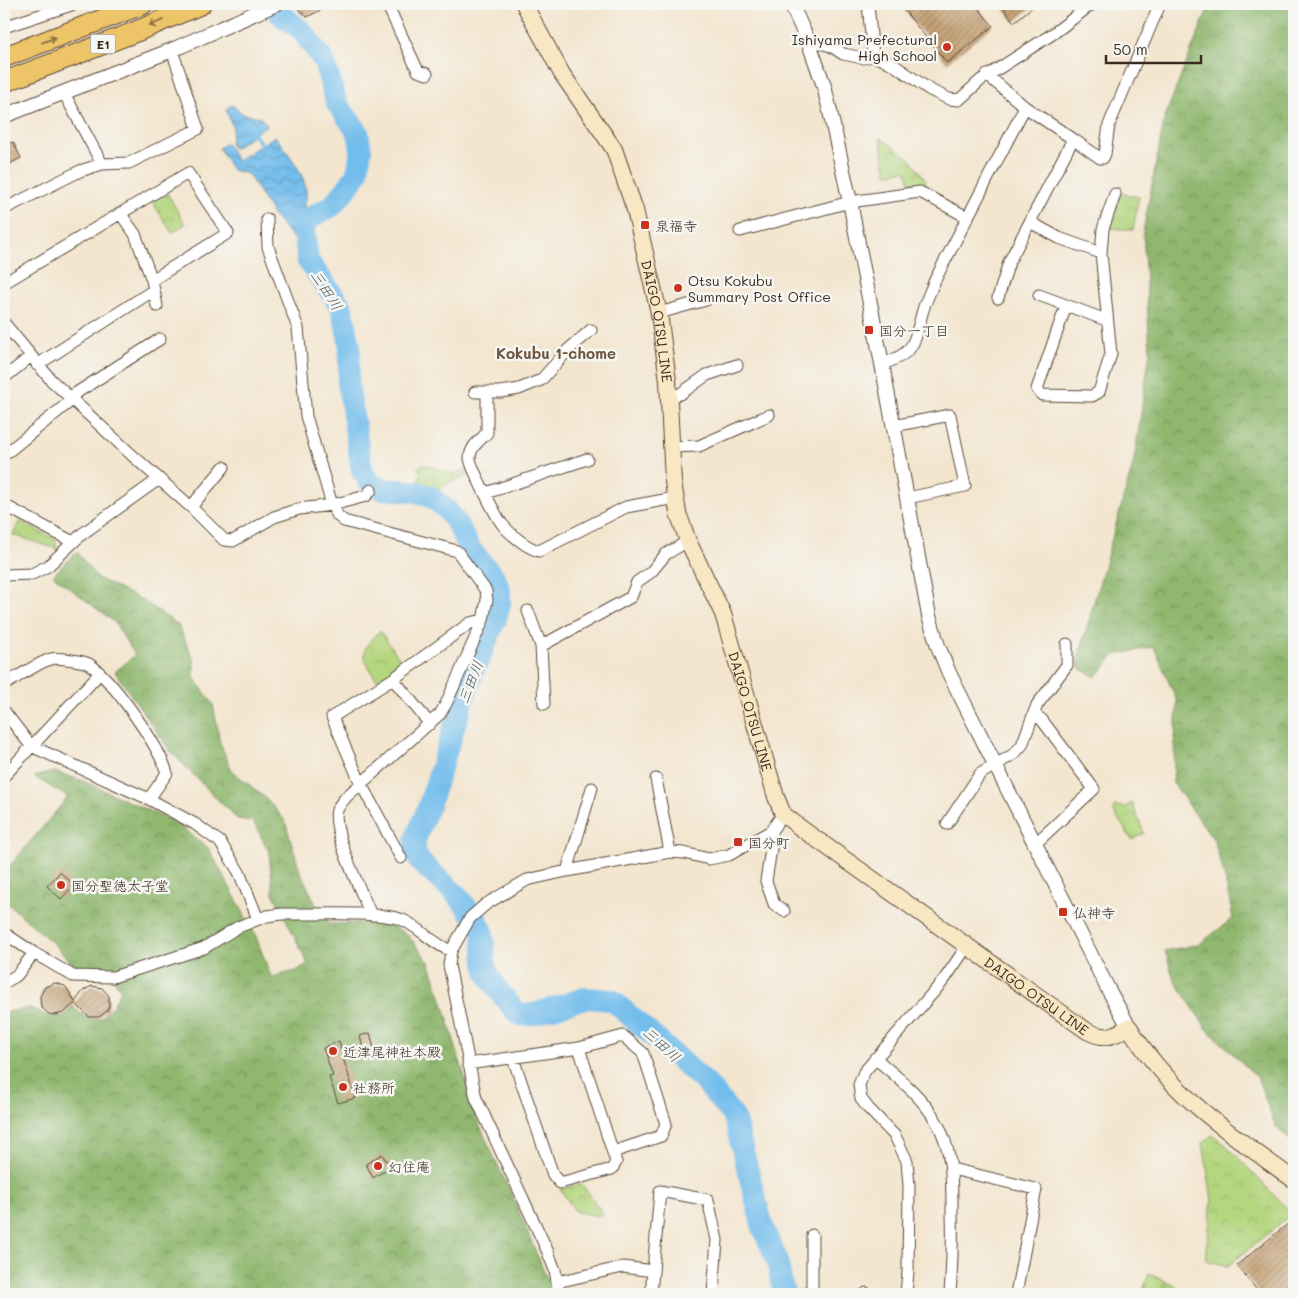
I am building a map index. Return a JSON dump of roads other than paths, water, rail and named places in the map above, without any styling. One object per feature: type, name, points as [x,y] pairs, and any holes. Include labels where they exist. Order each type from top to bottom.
[{"type":"highway","name":"E1","points":[[4,57],[143,4]]},
{"type":"highway","name":"E1","points":[[4,82],[135,32],[201,4]]},
{"type":"main road","name":"DAIGO OTSU LINE","points":[[524,4],[562,74],[614,149],[635,210],[658,313],[670,397],[675,498],[688,541],[723,614],[776,797],[783,814],[1087,1031],[1099,1037],[1107,1037],[1129,1028]]},
{"type":"main road","points":[[1129,1028],[1153,1063],[1184,1095],[1226,1130],[1294,1180]]},
{"type":"street","points":[[4,27],[74,4]]},
{"type":"street","points":[[387,4],[418,70],[427,74]]},
{"type":"street","points":[[791,4],[824,86],[850,202],[929,616],[938,646],[949,673],[1129,1028]]},
{"type":"street","points":[[868,4],[873,56]]},
{"type":"street","points":[[808,43],[825,44],[842,54],[863,58],[873,56],[891,63],[930,90],[949,99],[959,100],[987,76],[1054,33],[1092,4]]},
{"type":"street","points":[[987,76],[1025,107],[1100,158],[1103,158],[1109,125],[1160,4]]},
{"type":"street","points":[[4,116],[172,50],[270,6]]},
{"type":"street","points":[[4,209],[80,171],[102,164],[129,163],[198,129],[172,50]]},
{"type":"street","points":[[64,93],[102,164]]},
{"type":"street","points":[[882,364],[897,360],[905,354],[915,341],[924,307],[935,280],[1025,107]]},
{"type":"street","points":[[998,298],[1009,262],[1072,139]]},
{"type":"street","points":[[4,283],[188,173],[228,232],[153,285],[4,378]]},
{"type":"street","points":[[740,231],[850,202],[920,192],[967,217]]},
{"type":"street","points":[[1066,306],[1038,389],[1042,395],[1092,396],[1099,392],[1111,354],[1106,320],[1101,253],[1103,229],[1115,194]]},
{"type":"street","points":[[120,213],[135,234],[153,285],[157,306]]},
{"type":"street","points":[[267,219],[268,247],[298,328],[306,416],[332,505],[338,516],[344,521],[457,551],[486,591],[487,600],[483,620],[440,714],[346,797],[338,809],[336,822],[340,838],[371,915]]},
{"type":"street","points":[[1030,222],[1059,238],[1101,253]]},
{"type":"street","points":[[1039,295],[1106,320]]},
{"type":"street","points":[[658,313],[706,300]]},
{"type":"street","points":[[4,323],[34,361],[71,398],[191,507],[224,540],[233,542],[274,517],[299,509],[332,505],[366,496],[371,490]]},
{"type":"street","points":[[475,392],[501,392],[519,389],[541,380],[568,350],[591,330]]},
{"type":"street","points":[[4,455],[71,398],[160,339]]},
{"type":"street","points":[[670,397],[680,394],[707,375],[738,365]]},
{"type":"street","points":[[487,392],[487,433],[473,447],[470,458],[502,524],[530,548],[539,551],[626,508],[675,498]]},
{"type":"street","points":[[672,447],[699,446],[769,415]]},
{"type":"street","points":[[893,426],[950,415],[965,486],[907,498]]},
{"type":"street","points":[[486,493],[587,459]]},
{"type":"street","points":[[191,507],[224,467]]},
{"type":"street","points":[[4,575],[32,574],[48,566],[82,534],[159,479]]},
{"type":"street","points":[[4,506],[73,542]]},
{"type":"street","points":[[541,646],[631,597],[637,582],[651,572],[666,554],[688,541]]},
{"type":"street","points":[[528,611],[541,646],[544,704]]},
{"type":"street","points":[[401,858],[361,784],[332,717],[393,679],[470,623],[483,620]]},
{"type":"street","points":[[946,824],[980,774],[1014,754],[1022,744],[1037,704],[1067,665],[1067,644]]},
{"type":"street","points":[[4,685],[52,658],[87,663],[100,673],[114,688],[142,726],[163,761],[167,773],[149,799]]},
{"type":"street","points":[[4,776],[100,673]]},
{"type":"street","points":[[393,679],[430,724]]},
{"type":"street","points":[[4,712],[31,746],[149,799],[195,824],[220,842],[238,872],[258,919]]},
{"type":"street","points":[[1034,714],[1042,720],[1094,789],[1036,844]]},
{"type":"street","points":[[656,779],[670,852]]},
{"type":"street","points":[[566,871],[592,788]]},
{"type":"street","points":[[559,1294],[555,1270],[547,1250],[476,1098],[449,965],[451,951],[474,914],[510,889],[527,880],[670,852],[684,853],[708,859],[729,855],[771,831],[783,814]]},
{"type":"street","points":[[771,831],[772,849],[766,881],[774,904],[784,911]]},
{"type":"street","points":[[4,933],[34,954],[73,976],[113,977],[204,948],[233,929],[267,916],[282,914],[371,915],[405,921],[438,945],[451,951]]},
{"type":"street","points":[[906,1294],[909,1186],[907,1161],[896,1136],[861,1099],[859,1085],[864,1072],[944,980],[967,946]]},
{"type":"street","points":[[6,980],[17,975],[34,954]]},
{"type":"street","points":[[468,1064],[579,1048],[623,1036],[643,1053],[666,1124],[661,1136],[613,1152]]},
{"type":"street","points":[[513,1058],[553,1175],[560,1183],[612,1169],[616,1162],[579,1048]]},
{"type":"street","points":[[875,1058],[907,1085],[924,1103],[946,1142],[952,1169],[952,1270],[950,1294]]},
{"type":"street","points":[[952,1169],[1036,1190],[1016,1294]]},
{"type":"street","points":[[651,1294],[660,1191],[708,1200],[717,1240],[713,1294]]},
{"type":"street","points":[[812,1235],[812,1294]]},
{"type":"street","points":[[557,1282],[623,1266],[653,1271]]},
{"type":"water","points":[[232,105],[243,114],[260,117],[267,125],[233,149],[230,141],[233,128],[226,109]]},
{"type":"water","points":[[275,136],[301,173],[306,190],[301,221],[302,237],[296,241],[275,218],[248,174],[232,170],[219,148],[226,143],[237,161]]},
{"type":"waterway","name":"三田川","points":[[272,4],[280,14],[302,31],[324,61],[337,104],[358,132],[361,150],[357,174],[332,206],[303,222],[308,261],[341,306],[346,326],[350,347],[348,383],[362,471],[370,483],[382,489],[417,492],[429,496],[445,508],[455,520],[470,549],[494,577],[500,590],[500,603],[496,619],[462,703],[429,805],[415,840],[415,853],[421,863],[457,895],[478,922],[483,932],[485,964],[488,974],[515,1011],[521,1015],[534,1014],[585,998],[612,1000],[705,1082],[734,1117],[763,1228],[777,1260],[784,1294]]},
{"type":"waterway","points":[[251,131],[264,147]]},
{"type":"waterway","name":"三田川","points":[[298,235],[308,261]]},
{"type":"place","name":"Ishiyama Prefectural High School","points":[[947,47]]},
{"type":"place","name":"泉福寺","points":[[645,225]]},
{"type":"place","name":"Otsu Kokubu Summary Post Office","points":[[678,288]]},
{"type":"place","name":"国分一丁目","points":[[869,330]]},
{"type":"place","name":"国分町","points":[[738,842]]},
{"type":"place","name":"国分聖徳太子堂","points":[[61,885]]},
{"type":"place","name":"仏神寺","points":[[1063,912]]},
{"type":"place","name":"近津尾神社本殿","points":[[333,1051]]},
{"type":"place","name":"社務所","points":[[343,1087]]},
{"type":"place","name":"幻住庵","points":[[378,1166]]},
{"type":"district","name":"Kokubu 1-chome","points":[[556,353]]}]
